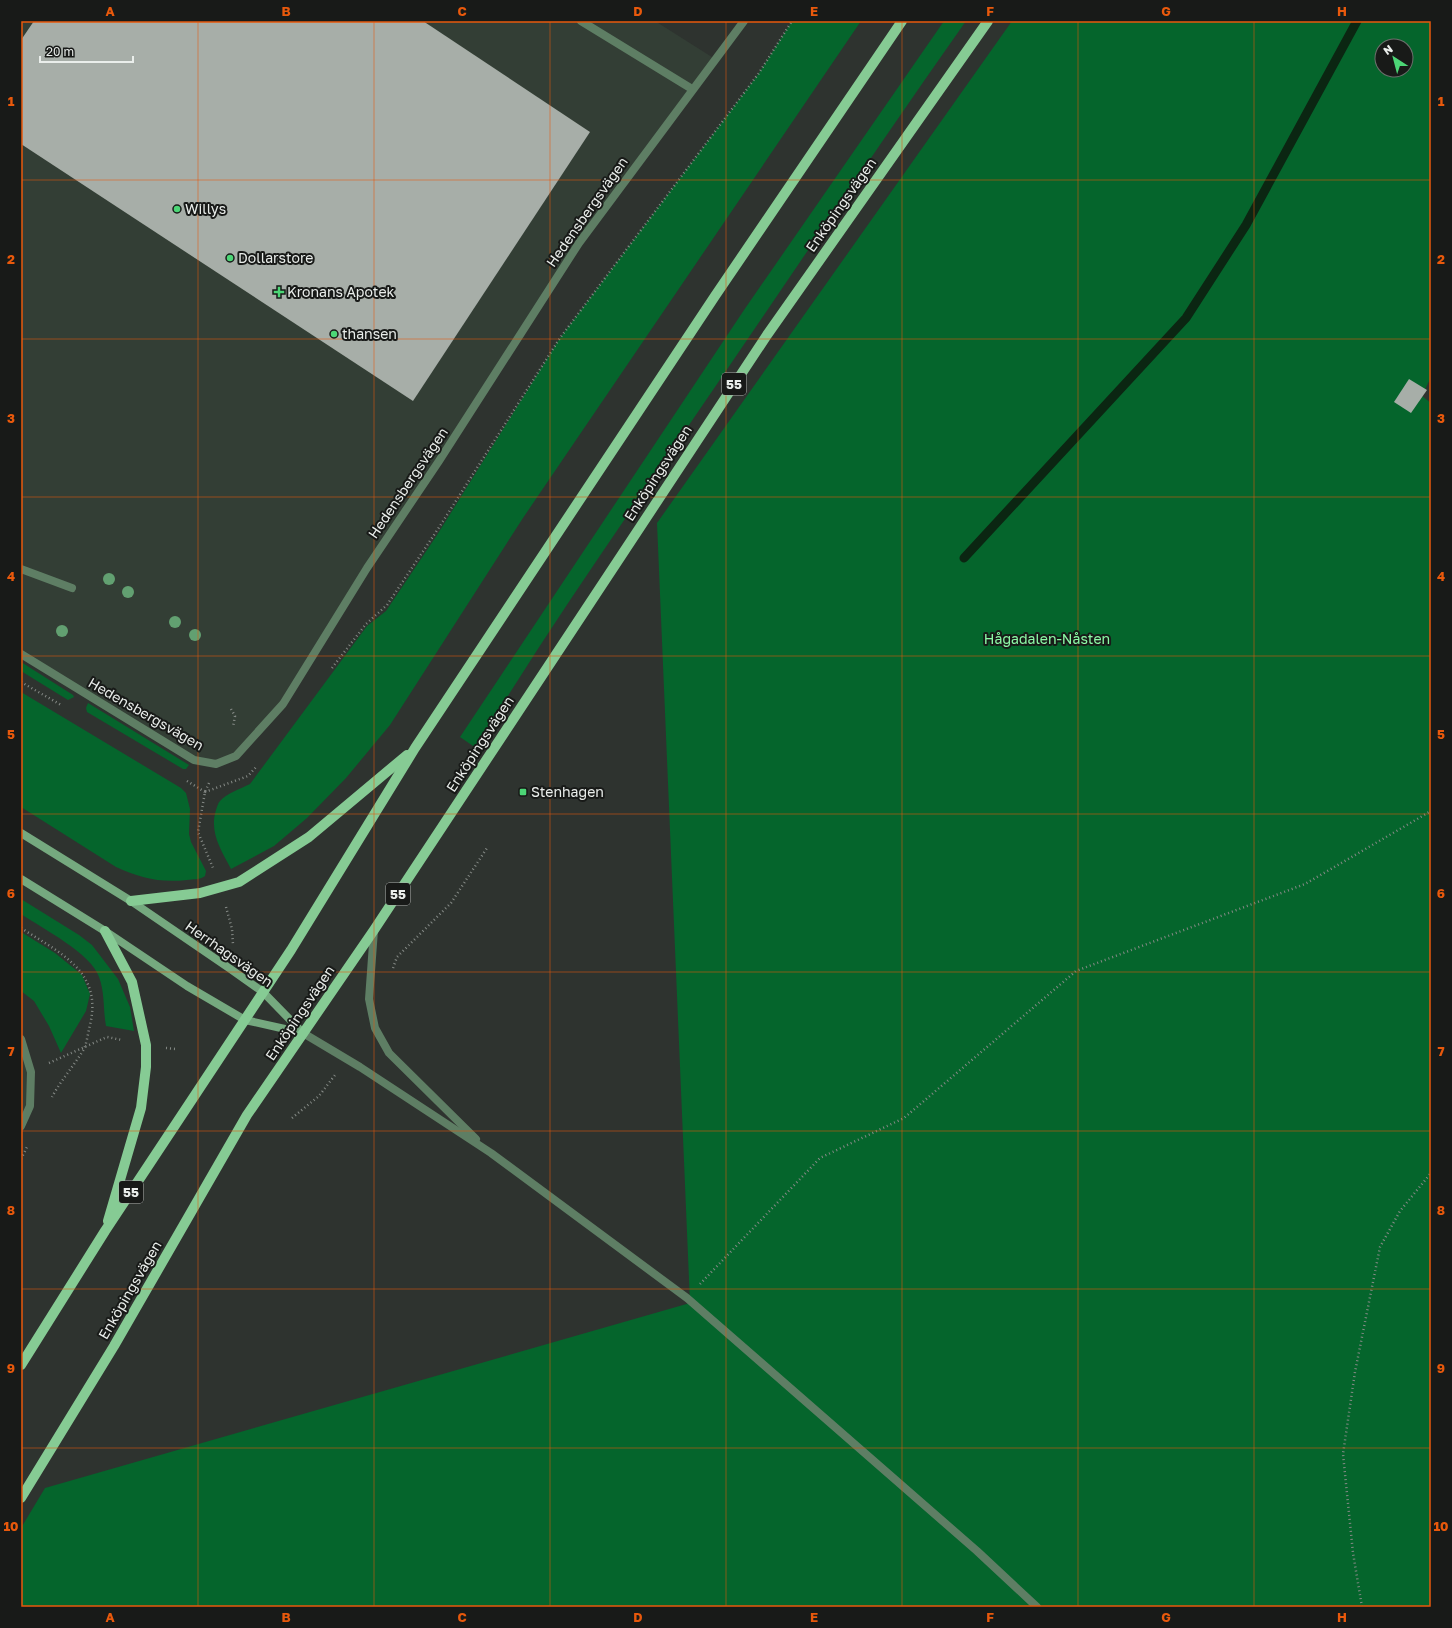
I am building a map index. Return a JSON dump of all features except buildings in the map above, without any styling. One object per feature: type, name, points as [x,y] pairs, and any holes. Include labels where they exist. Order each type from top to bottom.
[{"type":"main road","name":"55","points":[[21,1364],[105,1231],[292,950],[414,748],[715,296],[902,21]]},
{"type":"main road","name":"Enköpingsvägen","points":[[21,1498],[114,1346],[247,1114],[374,930],[766,335],[988,21]]},
{"type":"main road","points":[[131,902],[200,893],[239,882],[309,837],[414,748]]},
{"type":"main road","points":[[105,931],[132,982],[146,1045],[146,1067],[141,1108],[105,1231]]},
{"type":"street","points":[[581,21],[692,89]]},
{"type":"street","name":"Hedensbergsvägen","points":[[21,654],[194,760],[216,764],[236,756],[283,704],[367,568],[440,461],[579,243],[744,21]]},
{"type":"street","points":[[21,569],[72,588]]},
{"type":"street","name":"Herrhagsvägen","points":[[21,833],[131,902],[263,992],[303,1033]]},
{"type":"street","points":[[21,879],[105,931],[187,986],[245,1020],[303,1033],[346,1059],[491,1153],[687,1298],[977,1551],[1037,1607]]},
{"type":"street","points":[[374,930],[369,1000],[376,1028],[389,1053],[491,1153]]},
{"type":"street","points":[[21,1040],[31,1072],[30,1106],[21,1126]]},
{"type":"path","points":[[330,671],[366,624],[387,605],[560,338],[759,72],[792,21]]},
{"type":"path","points":[[205,792],[248,776],[262,761]]},
{"type":"path","points":[[687,1298],[820,1158],[904,1118],[1076,971],[1305,884],[1431,811]]},
{"type":"path","points":[[392,972],[397,957],[451,902],[486,848]]},
{"type":"path","points":[[21,928],[61,953],[84,974],[92,995],[92,1017],[84,1048],[31,1072]]},
{"type":"path","points":[[292,1118],[319,1096],[346,1059]]},
{"type":"path","points":[[1362,1607],[1353,1553],[1343,1454],[1355,1372],[1380,1247],[1400,1212],[1431,1173]]},
{"type":"shaded area","points":[[21,21],[655,21],[715,59],[579,243],[283,704],[236,756],[222,761],[194,760],[21,654]]},
{"type":"shaded area","points":[[21,1039],[31,1072],[30,1106],[21,1126]]},
{"type":"green space","points":[[792,21],[861,21],[523,518],[390,725],[346,778],[307,818],[274,846],[231,869],[220,848],[215,833],[214,818],[219,802],[230,793],[250,784],[367,626],[386,611],[437,535],[560,338],[759,73]]},
{"type":"green space","points":[[944,21],[966,21],[860,173],[579,587],[526,667],[476,748],[460,737],[744,310]]},
{"type":"green space","name":"Hågadalen-Nåsten","points":[[1012,21],[1431,21],[1431,377],[1422,396],[1431,403],[1431,1607],[21,1607],[21,1528],[45,1488],[690,1303],[657,523]]},
{"type":"green space","points":[[21,662],[74,697],[68,700],[21,671]]},
{"type":"green space","points":[[21,692],[181,788],[186,793],[190,809],[189,834],[191,842],[206,871],[205,876],[196,879],[168,881],[150,879],[134,874],[116,867],[21,807]]},
{"type":"green space","points":[[88,703],[189,765],[186,769],[183,769],[87,712],[86,708]]},
{"type":"green space","points":[[21,899],[79,935],[92,945],[118,979],[130,1007],[134,1031],[106,1026],[102,989],[99,977],[94,968],[77,950],[21,914]]},
{"type":"green space","points":[[21,932],[55,953],[82,975],[90,994],[86,1011],[61,1053],[49,1026],[34,1001],[21,991]]},
{"type":"waterway","points":[[964,558],[1186,318],[1246,225],[1357,21]]},
{"type":"place","name":"Willys","points":[[177,209]]},
{"type":"place","name":"Dollarstore","points":[[230,258]]},
{"type":"place","name":"Kronans Apotek","points":[[279,292]]},
{"type":"place","name":"thansen","points":[[334,334]]},
{"type":"place","name":"Stenhagen","points":[[523,792]]}]
